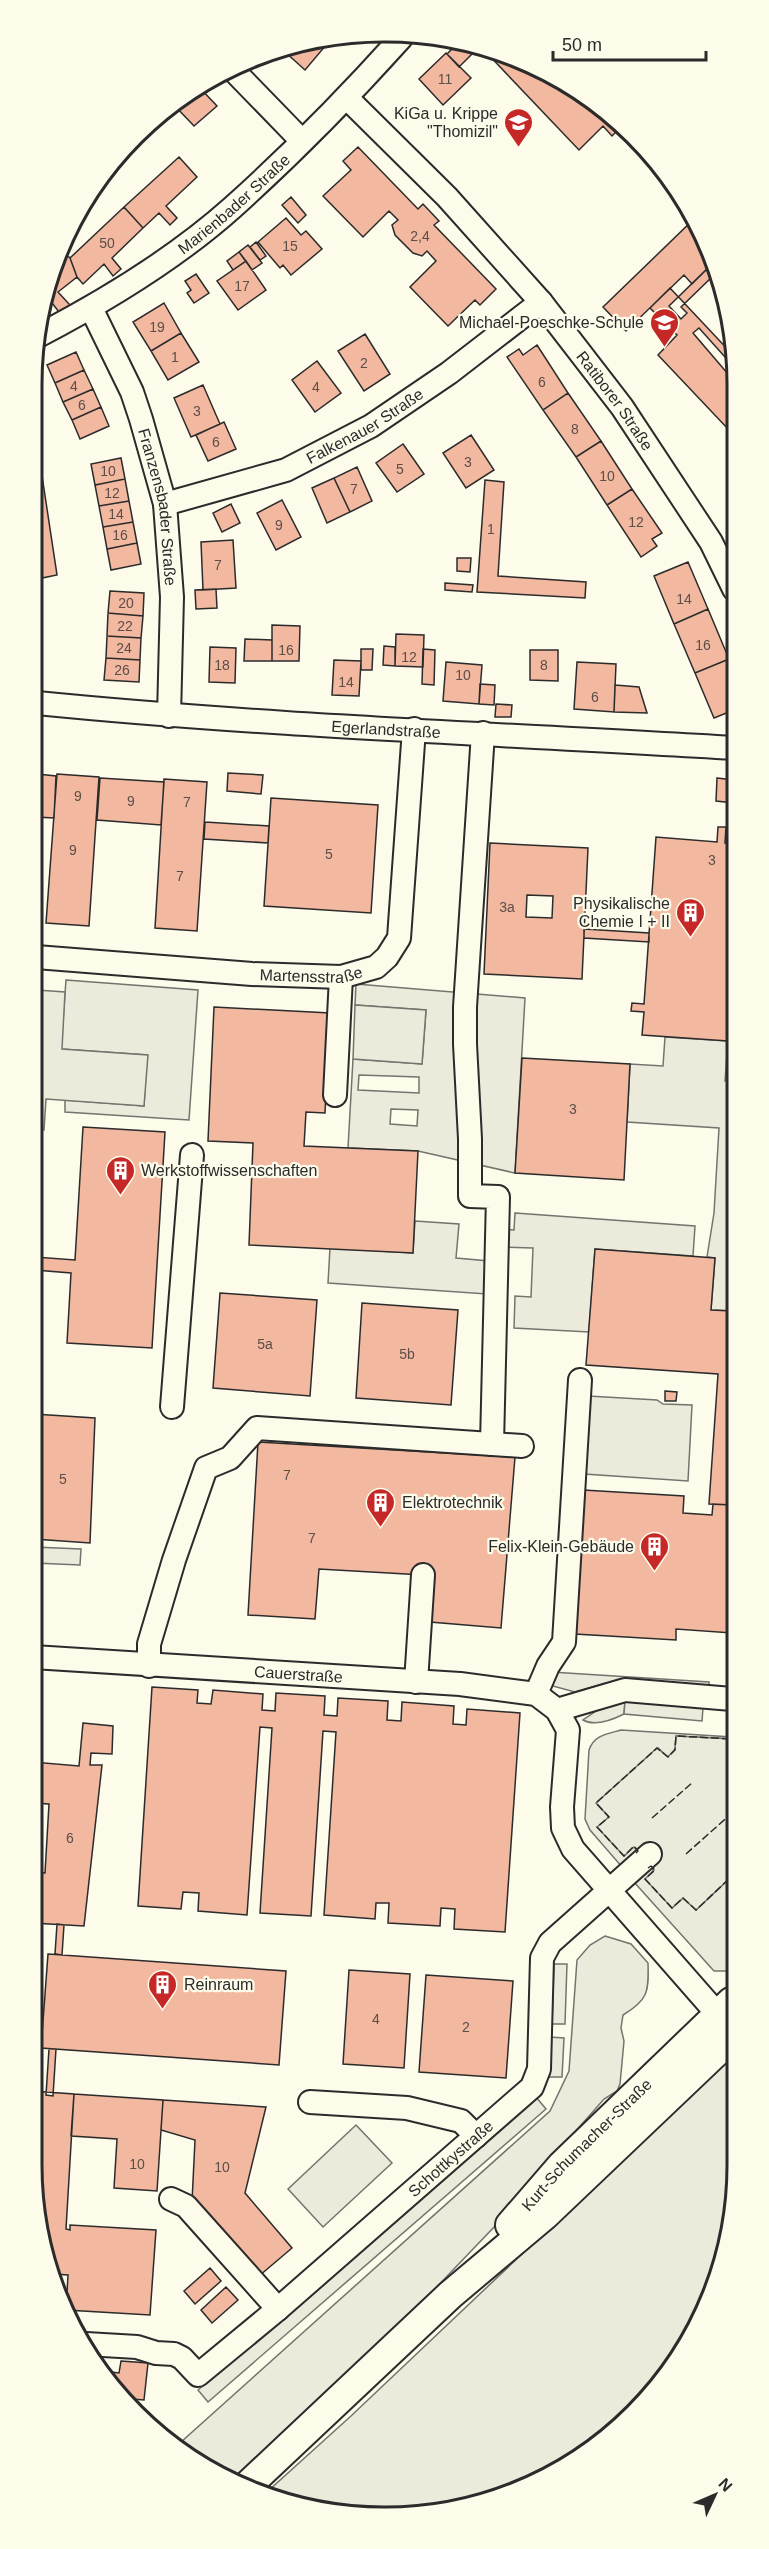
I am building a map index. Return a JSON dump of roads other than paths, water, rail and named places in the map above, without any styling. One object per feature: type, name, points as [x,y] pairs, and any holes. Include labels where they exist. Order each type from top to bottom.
[{"type":"main road","name":"Kurt-Schumacher-Straße","points":[[253,2481],[450,2295],[544,2215],[727,2022]]},
{"type":"street","name":"Marienbader Straße","points":[[47,331],[91,308],[154,267],[224,214],[347,99],[397,43]]},
{"type":"street","points":[[238,75],[302,141]]},
{"type":"street","name":"Ratiborer Straße","points":[[347,99],[447,197],[540,302],[622,406],[711,542],[727,575]]},
{"type":"street","name":"Falkenauer Straße","points":[[165,504],[286,470],[371,426],[449,373],[540,302]]},
{"type":"street","name":"Franzensbader Straße","points":[[91,308],[132,392],[165,504],[172,597],[169,716]]},
{"type":"street","name":"Egerlandstraße","points":[[42,703],[169,716],[727,748]]},
{"type":"street","name":"Martensstraße","points":[[42,957],[252,974],[341,977],[376,967],[387,957],[399,938],[414,729]]},
{"type":"street","points":[[483,733],[465,1044],[470,1139],[470,1196],[498,1197],[492,1444]]},
{"type":"street","points":[[335,1095],[341,977]]},
{"type":"street","points":[[172,1407],[192,1155]]},
{"type":"street","points":[[536,1694],[548,1666],[564,1642],[580,1380]]},
{"type":"street","points":[[149,1666],[149,1644],[174,1560],[206,1468],[231,1458],[257,1428],[522,1446]]},
{"type":"street","points":[[416,1682],[423,1575]]},
{"type":"street","name":"Cauerstraße","points":[[42,1659],[496,1687],[536,1694],[557,1710]]},
{"type":"street","points":[[727,1699],[625,1690],[557,1710],[568,1730],[562,1807],[563,1828],[573,1849],[727,2020]]},
{"type":"street","name":"Schottkystraße","points":[[93,2344],[137,2347],[156,2353],[174,2354],[182,2358],[198,2375],[278,2309],[532,2087],[539,2068],[542,1958],[550,1943],[650,1854]]},
{"type":"street","points":[[310,2102],[407,2108],[461,2121],[476,2136]]},
{"type":"street","points":[[171,2199],[186,2206],[278,2309]]},
{"type":"place","name":"KiGa u. Krippe \"Thomizil\"","points":[[519,148]]},
{"type":"place","name":"Michael-Poeschke-Schule","points":[[665,348]]},
{"type":"place","name":"Physikalische Chemie I + II","points":[[691,938]]},
{"type":"place","name":"Werkstoffwissenschaften","points":[[120,1196]]},
{"type":"place","name":"Elektrotechnik","points":[[381,1528]]},
{"type":"place","name":"Felix-Klein-Gebäude","points":[[655,1572]]},
{"type":"place","name":"Reinraum","points":[[163,2010]]}]
